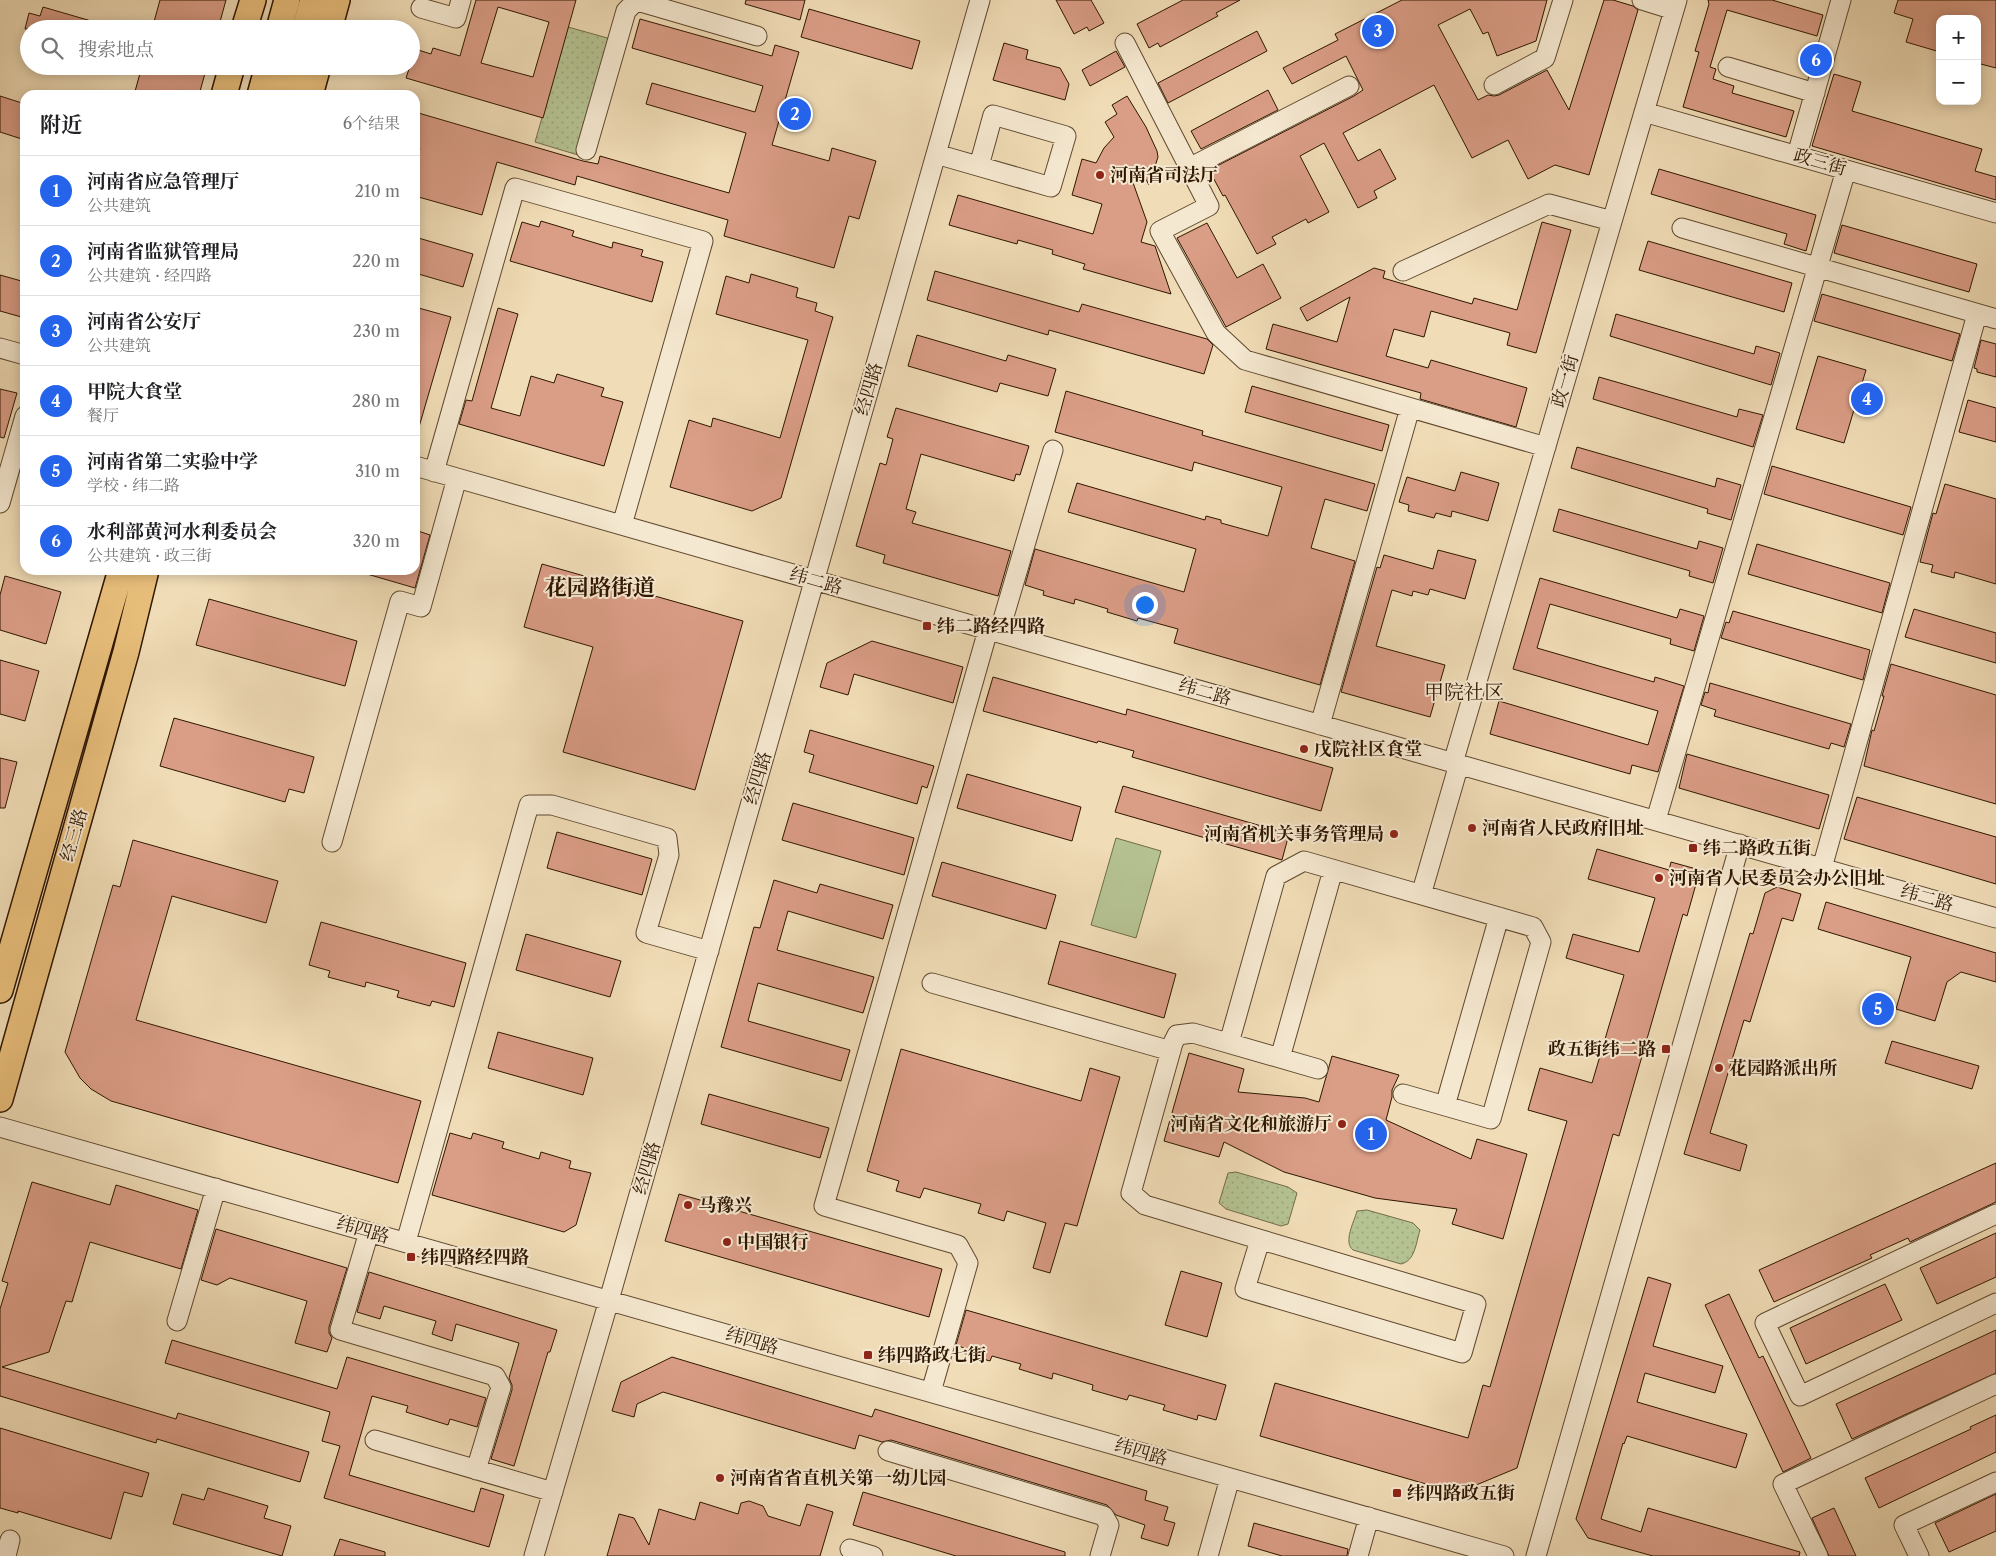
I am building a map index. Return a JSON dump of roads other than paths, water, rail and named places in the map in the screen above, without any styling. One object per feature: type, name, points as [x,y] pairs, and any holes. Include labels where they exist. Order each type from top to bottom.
[{"type":"main road","points":[[247,20],[253,0]]},
{"type":"main road","points":[[281,20],[287,0]]},
{"type":"main road","points":[[307,20],[313,0]]},
{"type":"main road","points":[[331,20],[337,0]]},
{"type":"main road","points":[[225,90],[230,75]]},
{"type":"main road","points":[[261,90],[266,75]]},
{"type":"main road","points":[[287,90],[291,75]]},
{"type":"main road","points":[[311,90],[316,75]]},
{"type":"main road","name":"经三路","points":[[0,990],[120,575]]},
{"type":"main road","name":"经三路","points":[[0,1099],[123,662],[145,575]]},
{"type":"street","points":[[422,8],[456,18],[461,0]]},
{"type":"street","points":[[586,150],[626,11],[637,0],[757,36]]},
{"type":"street","name":"经四路","points":[[534,1556],[609,1300],[980,0]]},
{"type":"street","points":[[1494,86],[1545,58],[1562,0]]},
{"type":"street","points":[[1642,0],[1675,5]]},
{"type":"street","points":[[1797,156],[1841,0]]},
{"type":"street","name":"政一街","points":[[1421,895],[1456,763],[1546,447],[1675,5]]},
{"type":"street","points":[[1125,44],[1209,206],[1160,230],[1216,333],[1245,360],[1546,447]]},
{"type":"street","points":[[1728,68],[1815,93]]},
{"type":"street","points":[[1189,168],[1349,86]]},
{"type":"street","name":"政三街","points":[[1644,112],[1996,213]]},
{"type":"street","points":[[936,154],[1051,187],[1066,136],[993,115],[979,166]]},
{"type":"street","points":[[1656,820],[1846,170]]},
{"type":"street","points":[[434,472],[515,188],[703,241],[622,525]]},
{"type":"street","points":[[1403,271],[1549,204],[1612,221]]},
{"type":"street","points":[[1682,228],[1996,319]]},
{"type":"street","points":[[1822,868],[1977,314]]},
{"type":"street","points":[[0,348],[20,354]]},
{"type":"street","points":[[1320,724],[1410,408]]},
{"type":"street","points":[[0,503],[7,450],[20,425]]},
{"type":"street","points":[[931,1392],[968,1262],[958,1245],[824,1206],[994,631],[1053,450]]},
{"type":"street","name":"纬二路","points":[[420,468],[1996,918]]},
{"type":"street","points":[[332,842],[400,601],[420,607],[457,478]]},
{"type":"street","points":[[406,1242],[529,805],[552,805],[667,838],[669,855],[646,933],[709,951]]},
{"type":"street","points":[[1536,1556],[1740,844]]},
{"type":"street","points":[[1229,1043],[1276,876],[1304,861],[1533,927],[1542,942],[1491,1120],[1403,1094]]},
{"type":"street","points":[[1280,1058],[1333,870]]},
{"type":"street","points":[[1445,1106],[1499,917]]},
{"type":"street","points":[[932,983],[1171,1051]]},
{"type":"street","points":[[1260,1240],[1245,1289],[1462,1354],[1476,1304],[1260,1240],[1145,1206],[1131,1193],[1177,1035],[1193,1033],[1318,1069]]},
{"type":"street","name":"纬四路","points":[[0,1127],[1504,1556]]},
{"type":"street","points":[[176,1321],[216,1188]]},
{"type":"street","points":[[1996,1214],[1765,1324],[1800,1396],[1996,1303]]},
{"type":"street","points":[[369,1232],[340,1330],[495,1376],[501,1387],[476,1470]]},
{"type":"street","points":[[1818,1556],[1783,1484],[1996,1384]]},
{"type":"street","points":[[375,1440],[553,1492]]},
{"type":"street","points":[[888,1451],[1104,1516],[1109,1525],[1100,1556]]},
{"type":"street","points":[[1208,1556],[1230,1478]]},
{"type":"street","points":[[1919,1556],[1904,1525],[1996,1482]]},
{"type":"street","points":[[1358,1556],[1369,1517]]},
{"type":"street","points":[[850,1549],[873,1556]]},
{"type":"place","name":"河南省公安厅","points":[[1378,31]]},
{"type":"place","name":"水利部黄河水利委员会","points":[[1816,60]]},
{"type":"place","name":"河南省监狱管理局","points":[[795,114]]},
{"type":"place","name":"河南省司法厅","points":[[1100,175]]},
{"type":"place","name":"甲院大食堂","points":[[1867,399]]},
{"type":"place","name":"纬二路经四路","points":[[927,626]]},
{"type":"place","name":"戊院社区食堂","points":[[1304,749]]},
{"type":"place","name":"河南省人民政府旧址","points":[[1472,828]]},
{"type":"place","name":"河南省机关事务管理局","points":[[1394,834]]},
{"type":"place","name":"纬二路政五街","points":[[1693,848]]},
{"type":"place","name":"河南省人民委员会办公旧址","points":[[1659,878]]},
{"type":"place","name":"河南省第二实验中学","points":[[1878,1009]]},
{"type":"place","name":"政五街纬二路","points":[[1666,1049]]},
{"type":"place","name":"花园路派出所","points":[[1719,1068]]},
{"type":"place","name":"河南省文化和旅游厅","points":[[1342,1124]]},
{"type":"place","name":"河南省应急管理厅","points":[[1371,1134]]},
{"type":"place","name":"马豫兴","points":[[688,1205]]},
{"type":"place","name":"中国银行","points":[[727,1242]]},
{"type":"place","name":"纬四路经四路","points":[[411,1257]]},
{"type":"place","name":"纬四路政七街","points":[[868,1355]]},
{"type":"place","name":"河南省省直机关第一幼儿园","points":[[720,1478]]},
{"type":"place","name":"纬四路政五街","points":[[1397,1493]]},
{"type":"district","name":"花园路街道","points":[[600,587]]},
{"type":"district","name":"甲院社区","points":[[1464,692]]}]
